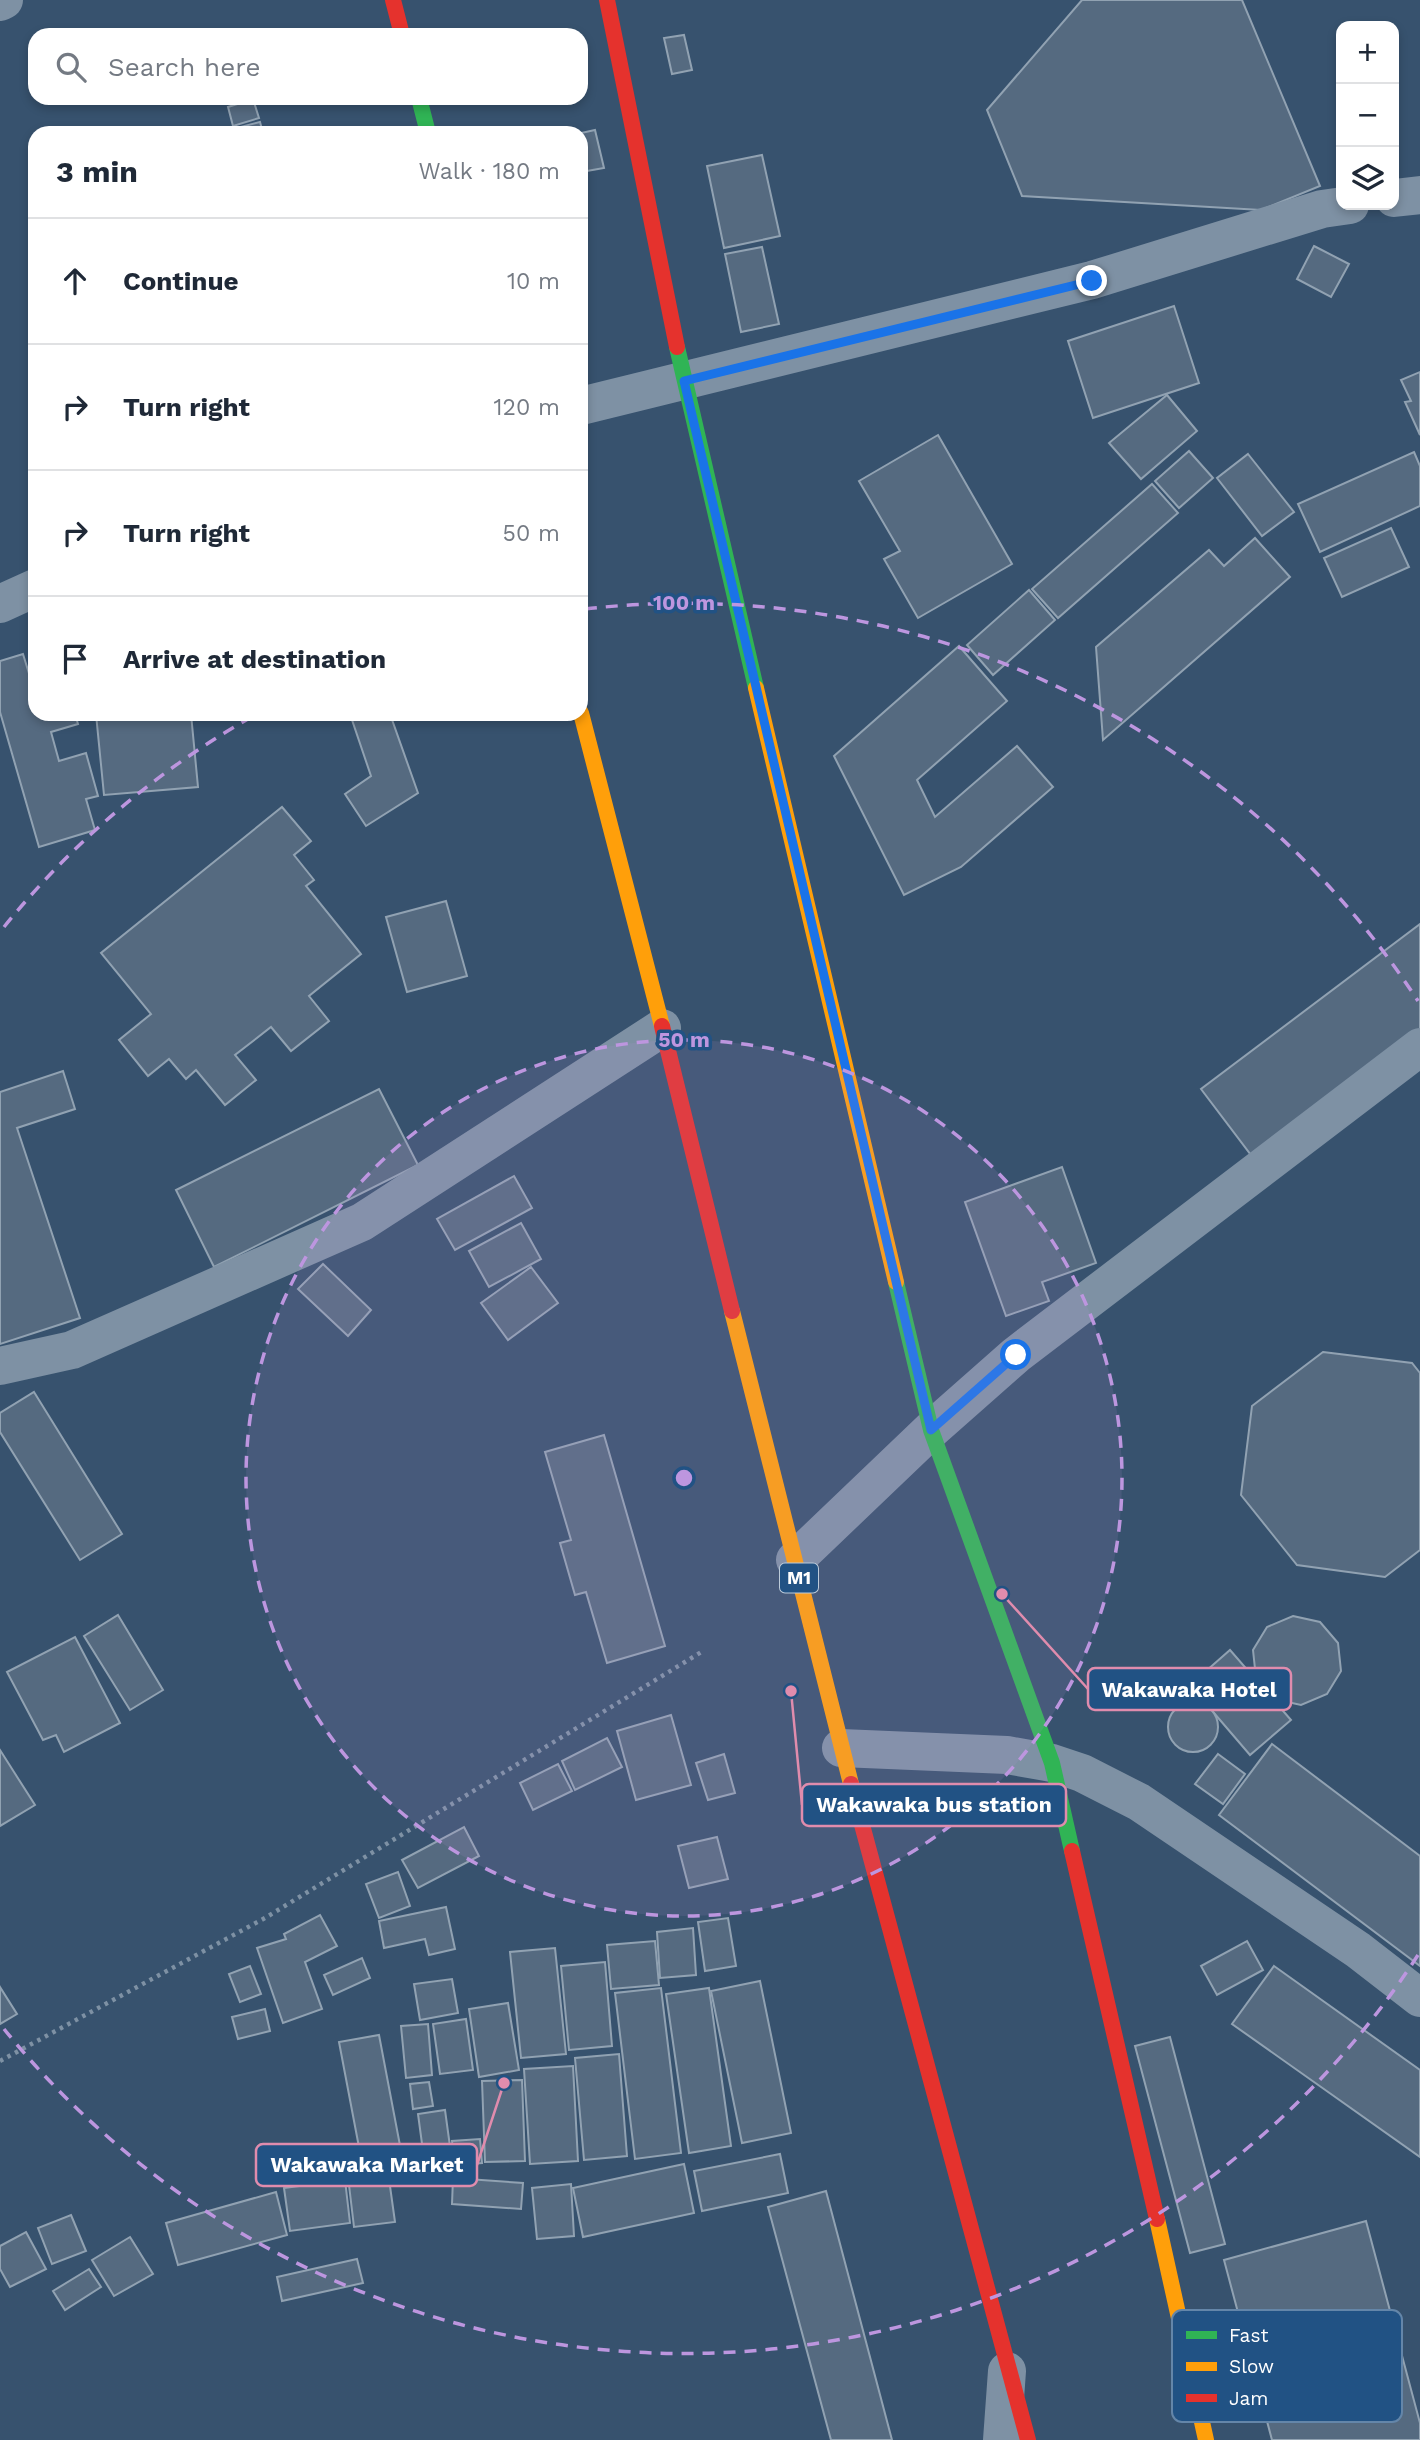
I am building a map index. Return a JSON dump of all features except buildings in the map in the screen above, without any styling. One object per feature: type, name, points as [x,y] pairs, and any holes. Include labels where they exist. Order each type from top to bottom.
[{"type":"main road","points":[[393,0],[400,28]]},
{"type":"main road","points":[[607,0],[684,381],[931,1430],[1052,1763],[1178,2310]]},
{"type":"main road","points":[[421,105],[426,126]]},
{"type":"main road","name":"M1","points":[[583,721],[841,1748],[1028,2440]]},
{"type":"main road","points":[[1203,2422],[1206,2440]]},
{"type":"street","points":[[1399,197],[1420,195]]},
{"type":"street","points":[[588,404],[1092,281],[1322,209],[1336,207]]},
{"type":"street","points":[[0,604],[28,591]]},
{"type":"street","points":[[0,1366],[72,1350],[362,1222],[662,1028]]},
{"type":"street","points":[[795,1560],[931,1430],[1016,1355],[1420,1047]]},
{"type":"street","points":[[841,1748],[1007,1755],[1052,1763],[1082,1773],[1139,1802],[1358,1950],[1420,1998]]},
{"type":"street","points":[[1002,2440],[1007,2358]]},
{"type":"path","points":[[0,2061],[265,1917],[703,1651]]},
{"type":"traffic: fast","points":[[421,105],[426,126]]},
{"type":"traffic: fast","points":[[677,347],[756,688]]},
{"type":"traffic: fast","points":[[896,1282],[931,1430],[1052,1763],[1072,1851]]},
{"type":"traffic: slow","points":[[756,688],[896,1282]]},
{"type":"traffic: slow","points":[[583,721],[662,1026]]},
{"type":"traffic: slow","points":[[732,1311],[851,1784]]},
{"type":"traffic: slow","points":[[1157,2219],[1177,2310]]},
{"type":"traffic: slow","points":[[1202,2422],[1206,2440]]},
{"type":"traffic: jam","points":[[393,0],[400,28]]},
{"type":"traffic: jam","points":[[607,0],[677,347]]},
{"type":"traffic: jam","points":[[662,1026],[732,1311]]},
{"type":"traffic: jam","points":[[851,1784],[1028,2440]]},
{"type":"traffic: jam","points":[[1072,1851],[1157,2219]]},
{"type":"place","name":"Wakawaka Hotel","points":[[1002,1594]]},
{"type":"place","name":"Wakawaka bus station","points":[[791,1691]]},
{"type":"place","name":"Wakawaka Market","points":[[504,2083]]},
{"type":"route","points":[[1016,1355],[931,1430],[684,381],[1092,281]]}]
